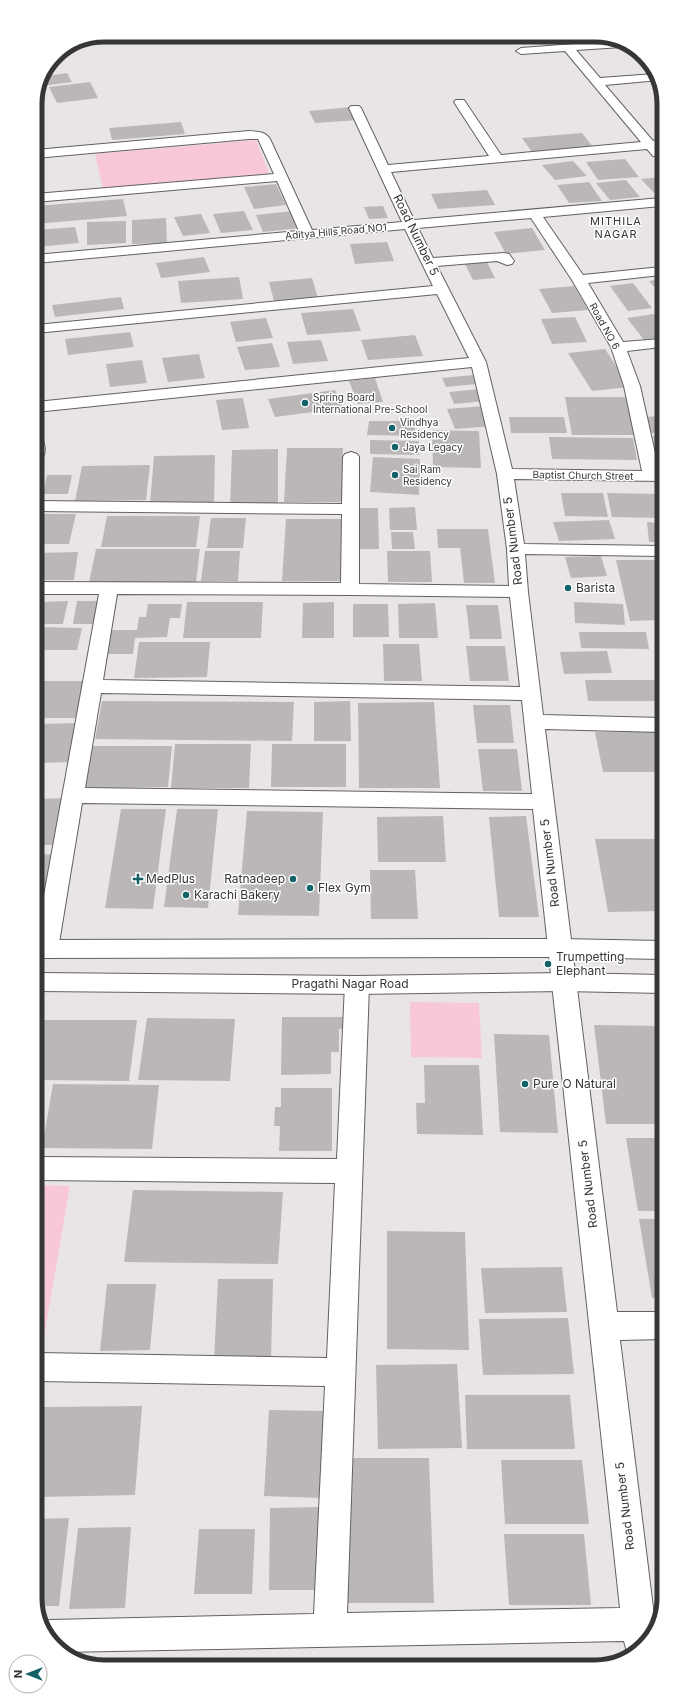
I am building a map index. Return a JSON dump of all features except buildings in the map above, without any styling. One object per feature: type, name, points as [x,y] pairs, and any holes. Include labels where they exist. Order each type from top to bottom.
[{"type":"street","points":[[521,50],[613,44]]},
{"type":"street","points":[[568,47],[597,82],[656,145]]},
{"type":"street","points":[[597,82],[652,77]]},
{"type":"street","points":[[460,102],[497,158]]},
{"type":"street","name":"Road Number 5","points":[[355,108],[410,225],[478,362],[505,474],[516,549],[519,592],[640,1635]]},
{"type":"street","points":[[42,153],[255,135],[261,136],[264,139],[307,234]]},
{"type":"street","points":[[384,169],[656,145]]},
{"type":"street","points":[[42,197],[281,177]]},
{"type":"street","name":"Aditya Hills Road NO1","points":[[42,258],[657,202]]},
{"type":"street","name":"Road NO 6","points":[[534,213],[578,280],[618,347],[632,386],[657,476]]},
{"type":"street","points":[[429,263],[497,257],[504,257],[507,260]]},
{"type":"street","points":[[578,280],[657,271]]},
{"type":"street","points":[[42,328],[442,289]]},
{"type":"street","points":[[618,347],[657,343]]},
{"type":"street","points":[[42,406],[478,362]]},
{"type":"street","points":[[350,589],[351,457]]},
{"type":"street","name":"Baptist Church Street","points":[[505,474],[657,476]]},
{"type":"street","points":[[42,506],[350,509]]},
{"type":"street","points":[[516,549],[657,551]]},
{"type":"street","points":[[42,588],[350,589],[519,592]]},
{"type":"street","points":[[109,588],[73,795],[42,949],[560,948],[657,950]]},
{"type":"street","points":[[92,686],[531,694]]},
{"type":"street","points":[[534,722],[657,725]]},
{"type":"street","points":[[73,795],[544,802]]},
{"type":"street","name":"Pragathi Nagar Road","points":[[42,982],[358,985],[564,982],[657,984]]},
{"type":"street","points":[[330,1629],[358,985]]},
{"type":"street","points":[[42,1168],[350,1171]]},
{"type":"street","points":[[604,1326],[657,1326]]},
{"type":"street","points":[[42,1367],[341,1372]]},
{"type":"street","points":[[55,1636],[330,1629],[640,1635]]},
{"type":"shaded area","points":[[256,140],[270,175],[103,189],[95,154]]},
{"type":"shaded area","points":[[410,1002],[479,1003],[482,1058],[411,1057]]},
{"type":"shaded area","points":[[42,1185],[70,1186],[42,1348]]},
{"type":"place","name":"Spring Board International Pre-School","points":[[305,403]]},
{"type":"place","name":"Vindhya Residency","points":[[392,428]]},
{"type":"place","name":"Jaya Legacy","points":[[395,447]]},
{"type":"place","name":"Sai Ram Residency","points":[[395,475]]},
{"type":"place","name":"Barista","points":[[568,588]]},
{"type":"place","name":"MedPlus","points":[[138,879]]},
{"type":"place","name":"Ratnadeep","points":[[293,879]]},
{"type":"place","name":"Flex Gym","points":[[310,888]]},
{"type":"place","name":"Karachi Bakery","points":[[186,895]]},
{"type":"place","name":"Trumpetting Elephant","points":[[548,964]]},
{"type":"place","name":"Pure O Natural","points":[[525,1084]]},
{"type":"district","name":"MITHILA NAGAR","points":[[616,227]]}]
